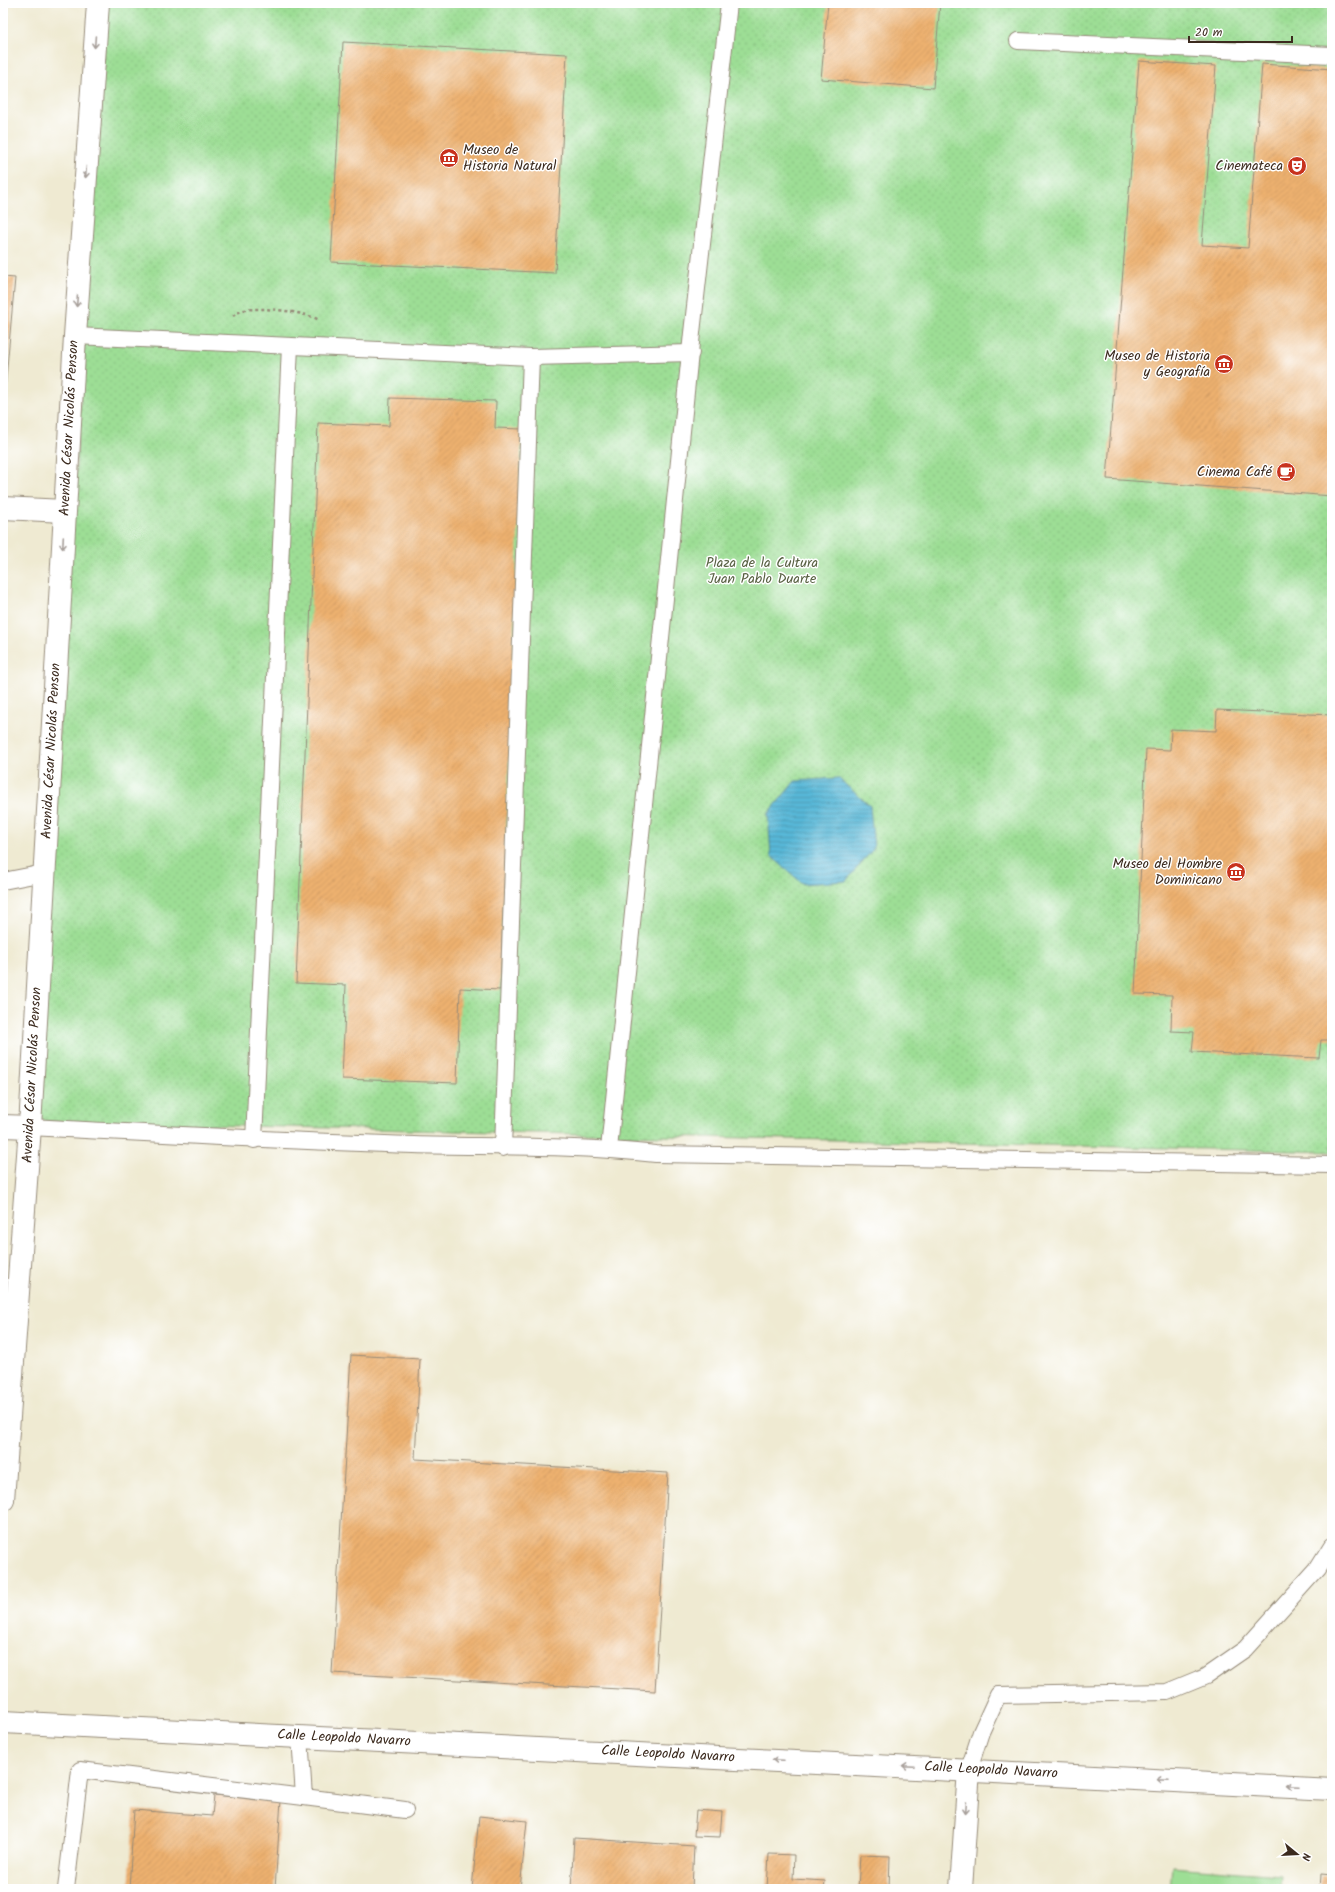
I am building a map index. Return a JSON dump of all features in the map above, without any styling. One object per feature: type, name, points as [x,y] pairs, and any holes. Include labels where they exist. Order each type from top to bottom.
[{"type":"street","name":"Avenida César Nicolás Penson","points":[[3,1500],[30,1127],[74,336],[98,3]]},
{"type":"street","points":[[3,508],[64,511]]},
{"type":"street","points":[[3,1126],[30,1127]]},
{"type":"street","name":"Calle Leopoldo Navarro","points":[[3,1722],[969,1769],[1332,1789]]},
{"type":"street","points":[[961,1889],[969,1769]]},
{"type":"lane","points":[[609,1149],[691,353],[729,3]]},
{"type":"lane","points":[[1018,41],[1332,55]]},
{"type":"lane","points":[[74,336],[531,357],[691,353]]},
{"type":"lane","points":[[254,1140],[290,346]]},
{"type":"lane","points":[[503,1148],[531,357]]},
{"type":"lane","points":[[3,881],[44,873]]},
{"type":"lane","points":[[30,1127],[254,1140],[503,1148],[609,1149],[664,1154],[1332,1165]]},
{"type":"lane","points":[[969,1769],[981,1732],[998,1694],[1167,1692],[1206,1676],[1245,1649],[1317,1569],[1332,1545]]},
{"type":"lane","points":[[300,1736],[304,1797]]},
{"type":"lane","points":[[66,1889],[80,1770],[405,1810]]},
{"type":"green space","name":"Plaza de la Cultura Juan Pablo Duarte","points":[[106,3],[1332,3],[1332,1152],[34,1121]]},
{"type":"green space","points":[[1172,1867],[1281,1875],[1279,1889],[1170,1889]]},
{"type":"water","points":[[838,778],[870,806],[874,848],[846,881],[803,884],[771,856],[768,814],[795,781]]},
{"type":"building","points":[[828,3],[940,3],[933,88],[821,79]]},
{"type":"building","name":"Museo de Historia Natural","points":[[343,42],[567,54],[555,273],[331,262]]},
{"type":"building","name":"Museo de Historia y Geografía","points":[[1139,61],[1216,66],[1202,245],[1248,248],[1262,64],[1332,69],[1332,496],[1107,479]]},
{"type":"building","points":[[3,182],[6,183],[4,219],[3,219]]},
{"type":"building","points":[[3,277],[15,278],[4,401],[3,401]]},
{"type":"building","points":[[390,398],[496,401],[495,428],[522,429],[500,990],[460,988],[457,1083],[342,1079],[346,985],[296,983],[318,423],[389,426]]},
{"type":"building","name":"Museo del Hombre Dominicano","points":[[1217,710],[1332,715],[1332,1040],[1321,1040],[1319,1058],[1192,1052],[1194,1032],[1171,1031],[1172,995],[1135,994],[1146,749],[1170,750],[1171,729],[1216,731]]},
{"type":"building","points":[[351,1355],[420,1359],[415,1459],[668,1473],[655,1691],[332,1673]]},
{"type":"building","points":[[214,1795],[281,1800],[275,1889],[129,1889],[134,1810],[212,1816]]},
{"type":"building","points":[[696,1810],[722,1812],[720,1837],[694,1836]]},
{"type":"building","points":[[479,1816],[527,1821],[520,1889],[472,1889]]},
{"type":"building","points":[[574,1838],[694,1846],[692,1889],[571,1889]]},
{"type":"building","points":[[769,1854],[794,1855],[793,1879],[825,1881],[824,1889],[767,1889]]},
{"type":"building","points":[[860,1855],[890,1856],[889,1889],[858,1889]]},
{"type":"building","points":[[1321,1875],[1332,1876],[1332,1889],[1320,1889]]},
{"type":"place","name":"Museo de Historia Natural","points":[[449,158]]},
{"type":"place","name":"Cinemateca","points":[[1297,166]]},
{"type":"place","name":"Museo de Historia y Geografía","points":[[1224,364]]},
{"type":"place","name":"Cinema Café","points":[[1286,472]]},
{"type":"place","name":"Museo del Hombre Dominicano","points":[[1236,872]]}]
